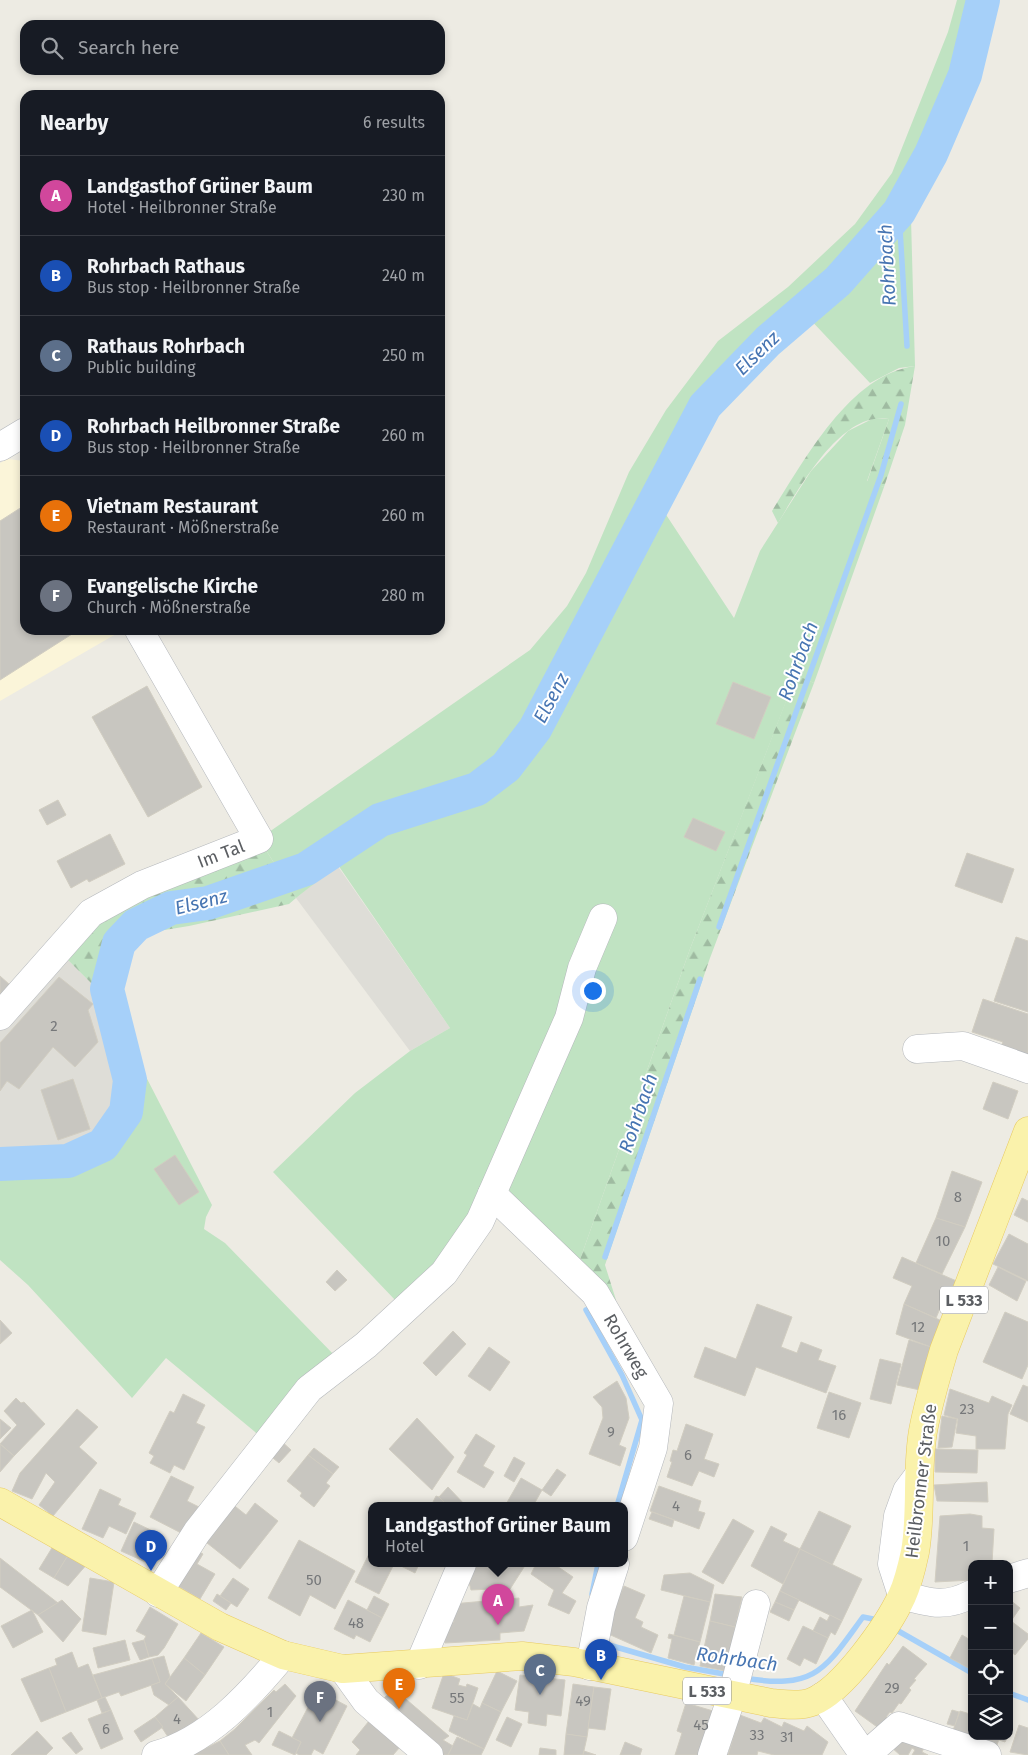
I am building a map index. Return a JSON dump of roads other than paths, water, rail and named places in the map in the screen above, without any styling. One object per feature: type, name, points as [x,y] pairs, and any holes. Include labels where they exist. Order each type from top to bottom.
[{"type":"main road","name":"Heilbronner Straße","points":[[0,1502],[220,1627],[283,1655],[343,1669],[419,1665],[496,1656],[522,1656],[735,1683],[771,1703],[795,1705],[812,1702],[823,1696],[842,1680],[890,1616],[914,1553],[923,1432],[944,1350],[1028,1131]]},
{"type":"street","points":[[0,447],[20,435]]},
{"type":"street","name":"Im Tal","points":[[0,1016],[91,913],[142,885],[259,839],[143,635]]},
{"type":"street","points":[[158,1593],[197,1532],[310,1389],[366,1345],[444,1273],[480,1221],[569,1018],[582,968],[603,918]]},
{"type":"street","points":[[918,1050],[963,1046],[1028,1069]]},
{"type":"street","name":"Rohrweg","points":[[492,1194],[595,1293],[659,1403],[653,1448],[628,1525]]},
{"type":"street","points":[[419,1665],[461,1567]]},
{"type":"street","points":[[590,1666],[601,1608],[614,1567]]},
{"type":"street","points":[[1013,1578],[1028,1573]]},
{"type":"street","points":[[890,1616],[960,1600],[968,1596]]},
{"type":"street","points":[[712,1755],[735,1683],[756,1604]]},
{"type":"street","points":[[156,1755],[176,1750],[216,1723],[255,1689],[283,1655]]},
{"type":"street","points":[[343,1669],[366,1701],[429,1755]]},
{"type":"street","points":[[823,1696],[865,1755],[899,1726],[987,1755]]},
{"type":"waterway","name":"Elsenz","points":[[0,1164],[68,1161],[103,1145],[126,1112],[130,1080],[107,989],[119,943],[136,925],[171,908],[208,903],[306,869],[380,820],[477,789],[506,767],[535,729],[705,406],[768,341],[838,281],[899,212],[931,154],[965,75],[983,0]]},
{"type":"waterway","name":"Rohrbach","points":[[899,212],[907,346]]},
{"type":"waterway","name":"Rohrbach","points":[[719,927],[881,475],[901,404]]},
{"type":"waterway","name":"Rohrbach","points":[[605,1257],[700,979]]},
{"type":"waterway","name":"Rohrbach","points":[[586,1310],[622,1375],[642,1420],[618,1502]]},
{"type":"waterway","name":"Rohrbach","points":[[592,1594],[597,1567]]},
{"type":"waterway","name":"Rohrbach","points":[[744,1678],[768,1681],[788,1681],[803,1678],[816,1672],[828,1662],[863,1617],[878,1620]]},
{"type":"waterway","name":"Rohrbach","points":[[893,1628],[968,1671]]},
{"type":"waterway","name":"Rohrbach","points":[[609,1645],[685,1667],[730,1675]]},
{"type":"waterway","name":"Rohrbach","points":[[1013,1694],[1028,1700]]},
{"type":"place","name":"Rohrbach Heilbronner Straße","points":[[151,1571]]},
{"type":"place","name":"Landgasthof Grüner Baum","points":[[498,1625]]},
{"type":"place","name":"Rohrbach Rathaus","points":[[601,1680]]},
{"type":"place","name":"Rathaus Rohrbach","points":[[540,1695]]},
{"type":"place","name":"Vietnam Restaurant","points":[[399,1709]]},
{"type":"place","name":"Evangelische Kirche","points":[[320,1722]]}]
